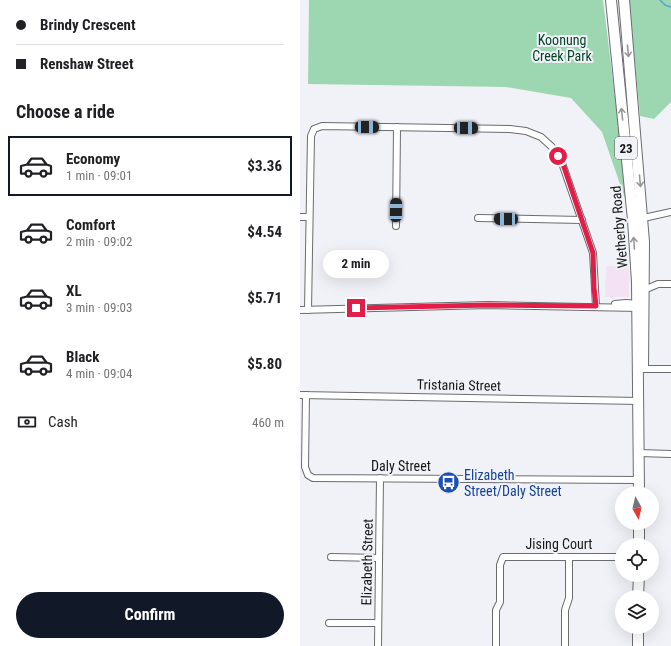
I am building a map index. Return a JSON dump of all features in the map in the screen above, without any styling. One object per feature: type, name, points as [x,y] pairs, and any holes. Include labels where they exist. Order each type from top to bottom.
[{"type":"main road","name":"Wetherby Road","points":[[611,0],[645,276],[644,290],[639,306]]},
{"type":"main road","name":"Wetherby Road","points":[[624,0],[638,219],[637,282],[640,369],[639,486]]},
{"type":"main road","points":[[638,634],[638,646]]},
{"type":"street","points":[[308,310],[310,139],[313,131],[322,126],[515,129],[536,135],[552,147],[562,163],[582,220],[593,253],[594,306]]},
{"type":"street","points":[[396,226],[397,127]]},
{"type":"street","points":[[638,219],[671,212]]},
{"type":"street","points":[[300,217],[309,217]]},
{"type":"street","points":[[478,218],[582,220]]},
{"type":"street","points":[[645,276],[658,284]]},
{"type":"street","points":[[644,290],[658,284],[671,284]]},
{"type":"street","points":[[300,310],[488,305],[639,306]]},
{"type":"street","points":[[640,369],[671,369]]},
{"type":"street","name":"Tristania Street","points":[[303,395],[639,400]]},
{"type":"street","name":"Daly Street","points":[[303,395],[305,467],[308,475],[317,478],[639,480]]},
{"type":"street","points":[[639,453],[671,454]]},
{"type":"street","name":"Elizabeth Street","points":[[378,646],[380,478]]},
{"type":"street","name":"Jising Court","points":[[496,646],[496,610],[501,598],[500,565],[502,558],[508,556],[569,558],[615,556]]},
{"type":"street","points":[[331,557],[379,558]]},
{"type":"street","points":[[565,646],[565,610],[569,598],[569,558]]},
{"type":"street","points":[[329,623],[378,623]]},
{"type":"shaded area","points":[[606,266],[629,266],[629,297],[605,297]]},
{"type":"green space","name":"Koonung Creek Park","points":[[309,0],[603,0],[629,210],[602,132],[571,98],[506,87],[308,84]]},
{"type":"green space","points":[[629,0],[671,0],[671,102],[654,119],[640,116]]},
{"type":"waterway","points":[[660,0],[665,5],[671,7]]},
{"type":"place","name":"Elizabeth Street/Daly Street","points":[[449,483]]},
{"type":"route","points":[[356,308],[488,305],[596,306],[592,248],[564,167],[558,156]]}]
